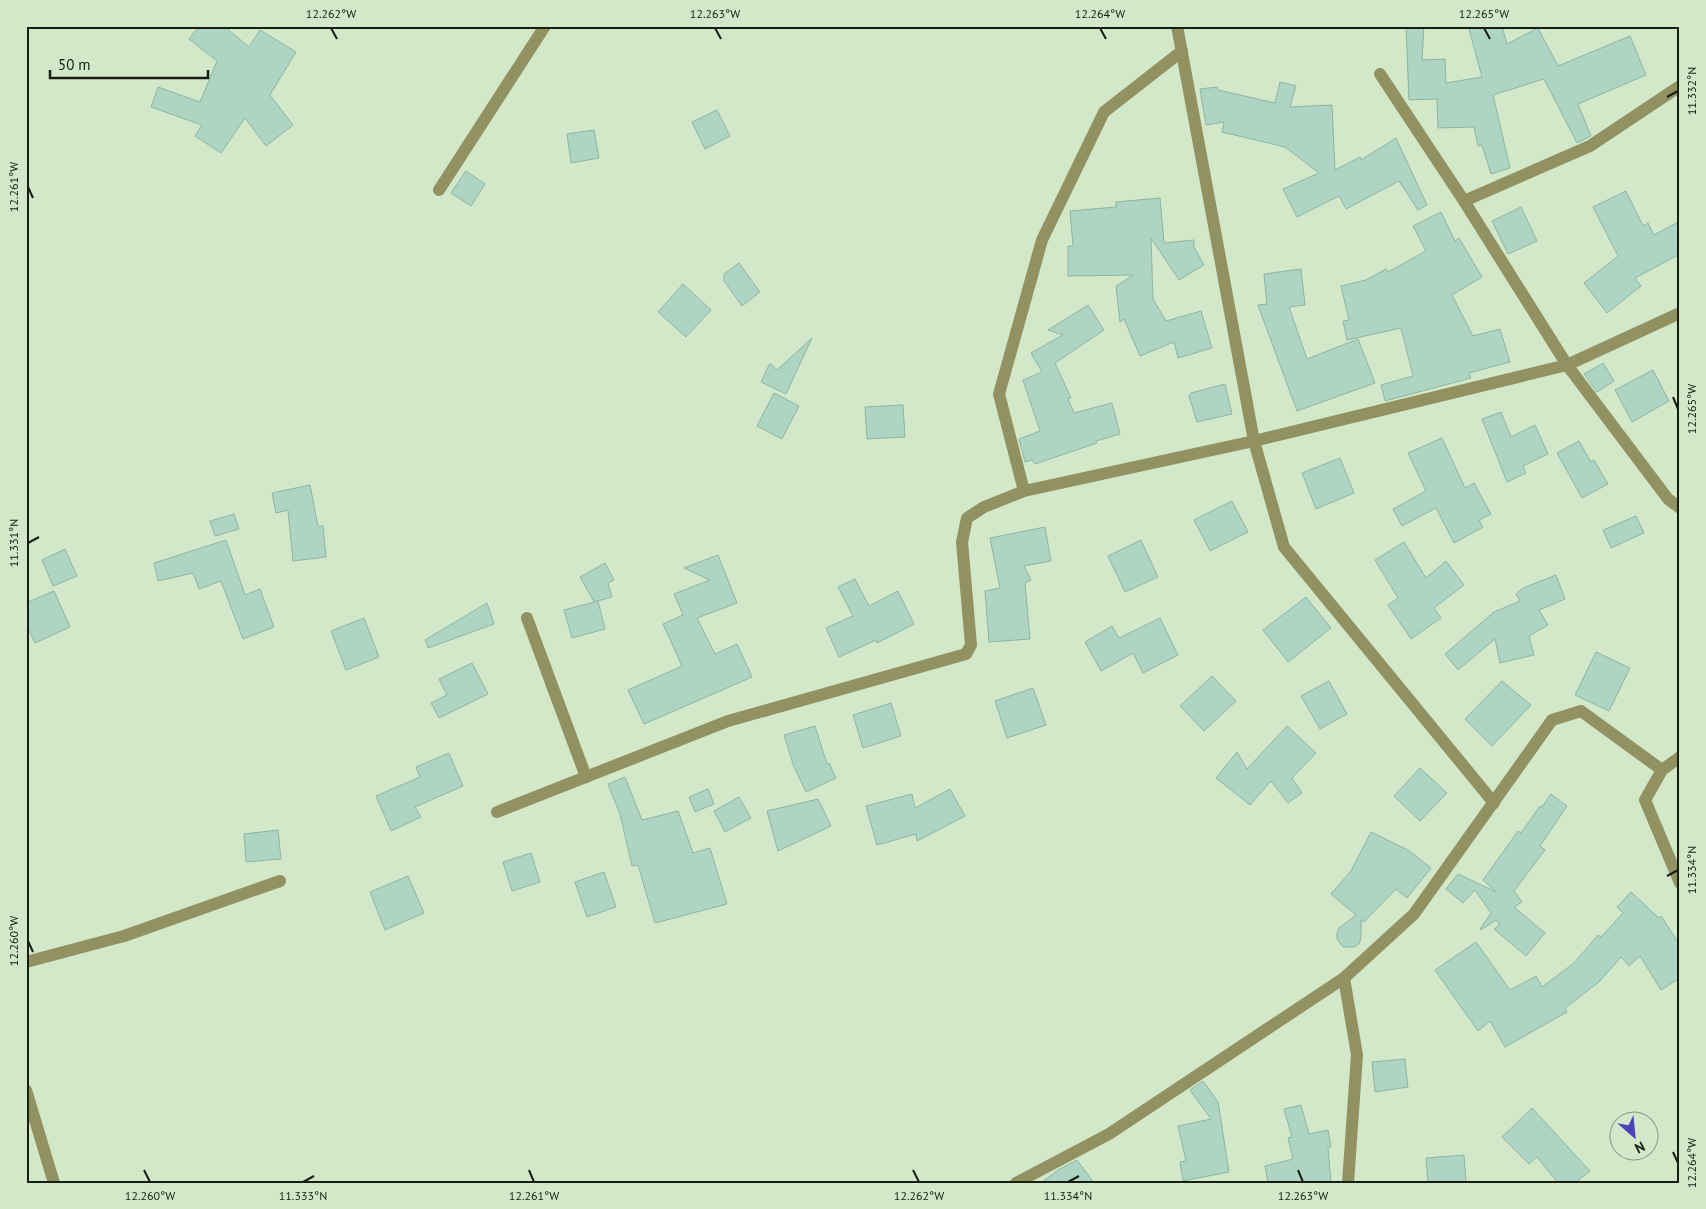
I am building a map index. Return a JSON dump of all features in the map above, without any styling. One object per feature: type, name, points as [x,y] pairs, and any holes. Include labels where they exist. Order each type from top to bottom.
[{"type":"street","points":[[439,190],[545,26]]},
{"type":"street","points":[[1177,26],[1254,441],[1284,547],[1494,803]]},
{"type":"street","points":[[1024,491],[999,394],[1042,240],[1104,112],[1182,51]]},
{"type":"street","points":[[1380,74],[1464,201],[1567,365],[1668,499],[1680,508]]},
{"type":"street","points":[[1464,201],[1590,146],[1680,86]]},
{"type":"street","points":[[497,812],[728,721],[966,654],[971,645],[962,542],[967,518],[984,507],[1024,491],[1254,441],[1567,365],[1680,314]]},
{"type":"street","points":[[527,618],[586,777]]},
{"type":"street","points":[[1016,1183],[1110,1134],[1344,978],[1414,914],[1552,720],[1580,711],[1662,770]]},
{"type":"street","points":[[1680,756],[1662,770],[1645,800],[1680,883]]},
{"type":"street","points":[[26,962],[124,936],[280,881]]},
{"type":"street","points":[[1344,978],[1356,1055],[1348,1183]]},
{"type":"street","points":[[26,1090],[54,1183]]},
{"type":"building","points":[[199,26],[224,26],[249,47],[260,30],[296,52],[270,95],[293,125],[266,146],[245,118],[221,153],[195,136],[202,125],[151,107],[158,87],[200,102],[217,61],[189,39]]},
{"type":"building","points":[[1406,26],[1424,26],[1422,60],[1445,59],[1446,83],[1482,77],[1469,29],[1478,26],[1502,26],[1507,44],[1538,28],[1558,66],[1630,36],[1646,75],[1578,104],[1591,136],[1577,143],[1544,79],[1493,95],[1510,168],[1491,174],[1482,145],[1478,146],[1474,127],[1438,128],[1437,99],[1409,100]]},
{"type":"building","points":[[1280,82],[1296,86],[1290,107],[1332,105],[1335,170],[1360,157],[1361,160],[1396,138],[1427,205],[1418,210],[1399,181],[1346,209],[1339,196],[1297,217],[1283,189],[1319,173],[1285,147],[1222,132],[1224,122],[1206,125],[1200,89],[1217,87],[1218,90],[1275,103]]},
{"type":"building","points":[[717,110],[730,136],[705,149],[692,122]]},
{"type":"building","points":[[594,130],[599,158],[571,163],[567,134]]},
{"type":"building","points":[[466,171],[485,184],[471,206],[451,193]]},
{"type":"building","points":[[1626,191],[1643,226],[1648,223],[1654,235],[1680,221],[1680,254],[1635,278],[1641,286],[1607,313],[1584,283],[1618,256],[1593,207]]},
{"type":"building","points":[[1160,198],[1164,243],[1194,240],[1194,247],[1204,265],[1179,280],[1151,238],[1153,299],[1166,321],[1201,311],[1212,348],[1178,358],[1174,342],[1140,356],[1124,319],[1120,322],[1116,286],[1133,275],[1068,276],[1068,246],[1073,246],[1070,211],[1116,207],[1116,202]]},
{"type":"building","points":[[1521,207],[1537,241],[1508,254],[1492,221]]},
{"type":"building","points":[[1441,212],[1455,241],[1459,238],[1482,277],[1452,295],[1473,336],[1500,329],[1510,362],[1469,373],[1471,378],[1385,401],[1381,385],[1413,376],[1401,328],[1347,340],[1343,321],[1349,320],[1341,286],[1366,280],[1386,269],[1388,272],[1426,251],[1413,226]]},
{"type":"building","points":[[739,263],[760,292],[742,306],[724,281],[724,274]]},
{"type":"building","points":[[1301,269],[1305,305],[1289,307],[1307,359],[1358,339],[1375,383],[1297,411],[1258,305],[1267,304],[1264,274]]},
{"type":"building","points":[[683,284],[711,310],[686,337],[658,312]]},
{"type":"building","points":[[1088,305],[1104,330],[1055,363],[1071,398],[1068,399],[1074,413],[1112,403],[1120,434],[1035,464],[1032,460],[1025,462],[1019,439],[1040,431],[1023,380],[1042,372],[1031,353],[1063,335],[1048,330]]},
{"type":"building","points":[[812,338],[786,394],[761,382],[770,363],[777,370]]},
{"type":"building","points":[[1603,363],[1614,381],[1597,392],[1584,374]]},
{"type":"building","points":[[1653,370],[1669,401],[1632,422],[1615,390]]},
{"type":"building","points":[[1225,384],[1232,414],[1197,422],[1189,396],[1191,393]]},
{"type":"building","points":[[774,393],[799,406],[782,439],[757,426]]},
{"type":"building","points":[[903,405],[905,437],[867,439],[865,407]]},
{"type":"building","points":[[1501,412],[1511,437],[1535,425],[1548,454],[1523,466],[1526,473],[1507,482],[1482,419]]},
{"type":"building","points":[[1442,438],[1465,488],[1474,483],[1491,514],[1479,520],[1483,527],[1454,543],[1436,508],[1402,526],[1393,509],[1426,491],[1408,453]]},
{"type":"building","points":[[1579,441],[1591,462],[1594,460],[1608,484],[1582,498],[1557,453]]},
{"type":"building","points":[[1340,458],[1354,493],[1316,509],[1302,473]]},
{"type":"building","points":[[310,485],[318,526],[323,526],[326,557],[293,561],[288,510],[276,513],[272,493]]},
{"type":"building","points":[[1232,501],[1248,532],[1210,551],[1194,520]]},
{"type":"building","points":[[234,514],[239,529],[215,536],[210,521]]},
{"type":"building","points":[[1636,516],[1644,533],[1611,548],[1603,530]]},
{"type":"building","points":[[1045,527],[1051,561],[1024,566],[1031,580],[1025,583],[1030,639],[989,642],[985,591],[1000,588],[990,538]]},
{"type":"building","points":[[226,540],[245,595],[260,589],[274,627],[243,639],[221,581],[199,589],[193,573],[158,581],[154,563]]},
{"type":"building","points":[[1141,540],[1158,577],[1125,592],[1108,556]]},
{"type":"building","points":[[1404,542],[1426,578],[1446,561],[1464,585],[1434,608],[1441,618],[1411,639],[1388,605],[1398,598],[1375,560]]},
{"type":"building","points":[[65,549],[77,576],[53,586],[42,560]]},
{"type":"building","points":[[718,555],[737,603],[697,618],[715,654],[737,644],[752,677],[644,724],[628,690],[682,666],[663,624],[683,615],[674,594],[710,580],[684,568]]},
{"type":"building","points":[[605,563],[614,580],[608,583],[612,597],[594,602],[580,577]]},
{"type":"building","points":[[1556,575],[1565,599],[1539,610],[1548,625],[1529,636],[1534,655],[1500,663],[1495,639],[1458,670],[1445,654],[1494,612],[1520,601],[1516,594],[1523,588]]},
{"type":"building","points":[[855,579],[869,606],[898,591],[914,624],[877,643],[876,640],[839,657],[826,628],[853,616],[838,587]]},
{"type":"building","points":[[54,591],[70,627],[35,643],[26,624],[26,603]]},
{"type":"building","points":[[1306,597],[1331,628],[1288,662],[1263,630]]},
{"type":"building","points":[[598,601],[605,629],[572,638],[564,610]]},
{"type":"building","points":[[487,603],[494,624],[428,648],[425,640]]},
{"type":"building","points":[[364,618],[379,657],[346,670],[331,631]]},
{"type":"building","points":[[1160,618],[1178,655],[1143,673],[1133,653],[1101,671],[1085,642],[1112,626],[1119,638]]},
{"type":"building","points":[[1596,652],[1630,668],[1609,711],[1575,695]]},
{"type":"building","points":[[472,663],[488,694],[439,718],[431,703],[447,695],[439,679]]},
{"type":"building","points":[[1212,676],[1236,701],[1204,731],[1180,706]]},
{"type":"building","points":[[1329,681],[1347,714],[1320,729],[1301,696]]},
{"type":"building","points":[[1502,681],[1531,705],[1492,746],[1465,719]]},
{"type":"building","points":[[1033,688],[1046,725],[1007,738],[995,701]]},
{"type":"building","points":[[891,703],[901,736],[863,748],[853,715]]},
{"type":"building","points":[[815,726],[827,764],[829,763],[836,778],[806,792],[794,767],[784,735]]},
{"type":"building","points":[[1287,726],[1316,753],[1292,778],[1302,793],[1288,803],[1271,781],[1250,805],[1216,778],[1237,752],[1247,769]]},
{"type":"building","points":[[449,753],[463,786],[415,807],[421,817],[391,831],[376,796],[420,777],[416,767]]},
{"type":"building","points":[[1420,768],[1447,793],[1420,821],[1394,796]]},
{"type":"building","points":[[625,777],[642,820],[678,811],[693,853],[710,848],[727,904],[655,923],[638,865],[632,866],[620,814],[608,784]]},
{"type":"building","points":[[708,789],[714,804],[695,812],[689,797]]},
{"type":"building","points":[[950,789],[965,816],[917,841],[916,834],[877,845],[866,806],[912,794],[915,808]]},
{"type":"building","points":[[1551,794],[1567,806],[1540,846],[1545,850],[1514,891],[1522,902],[1514,907],[1545,933],[1526,956],[1494,929],[1500,925],[1496,920],[1480,929],[1491,913],[1475,890],[1463,903],[1446,889],[1458,874],[1496,892],[1483,880],[1518,831],[1521,833]]},
{"type":"building","points":[[739,797],[751,818],[725,832],[714,811]]},
{"type":"building","points":[[818,799],[831,826],[778,851],[767,811]]},
{"type":"building","points":[[278,830],[281,859],[246,862],[244,834]]},
{"type":"building","points":[[1371,832],[1408,850],[1431,868],[1407,898],[1396,889],[1364,922],[1361,920],[1359,944],[1354,947],[1343,947],[1337,939],[1339,928],[1356,915],[1331,894],[1351,871]]},
{"type":"building","points":[[531,853],[540,882],[512,891],[503,862]]},
{"type":"building","points":[[604,872],[616,907],[587,917],[575,882]]},
{"type":"building","points":[[408,876],[424,913],[385,930],[370,892]]},
{"type":"building","points":[[1631,892],[1659,918],[1661,916],[1680,945],[1680,978],[1661,990],[1640,956],[1629,966],[1621,957],[1599,982],[1565,1008],[1567,1012],[1505,1047],[1490,1021],[1478,1031],[1435,970],[1476,942],[1510,990],[1536,976],[1542,987],[1574,963],[1598,935],[1601,937],[1623,913],[1617,907]]},
{"type":"building","points":[[1405,1059],[1408,1087],[1375,1092],[1372,1062]]},
{"type":"building","points":[[1203,1081],[1218,1102],[1229,1172],[1183,1181],[1180,1162],[1186,1161],[1178,1126],[1211,1119],[1190,1090]]},
{"type":"building","points":[[1301,1105],[1309,1134],[1328,1130],[1331,1147],[1328,1147],[1331,1183],[1268,1183],[1265,1166],[1293,1159],[1288,1138],[1292,1137],[1284,1109]]},
{"type":"building","points":[[1532,1108],[1590,1171],[1575,1183],[1558,1183],[1537,1157],[1529,1164],[1502,1137]]},
{"type":"building","points":[[1464,1155],[1466,1183],[1428,1183],[1426,1158]]},
{"type":"building","points":[[1077,1160],[1094,1183],[1041,1183],[1058,1170]]}]
